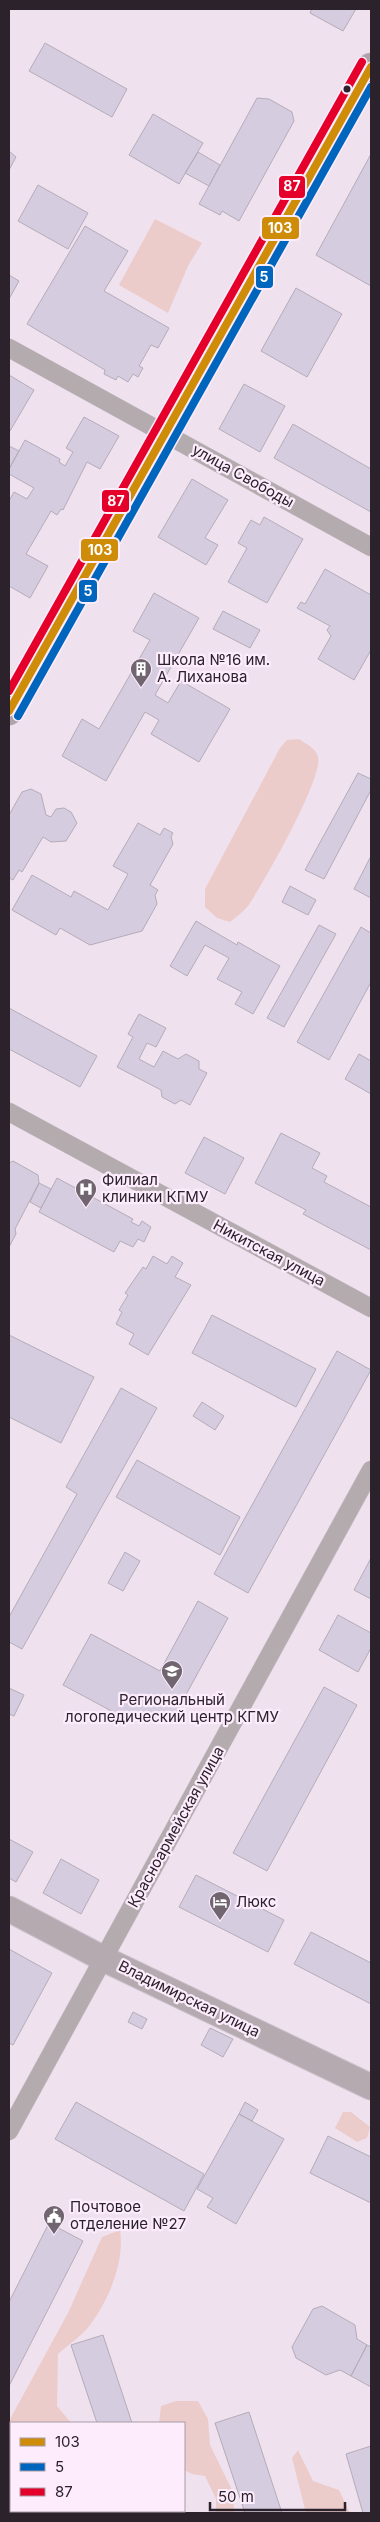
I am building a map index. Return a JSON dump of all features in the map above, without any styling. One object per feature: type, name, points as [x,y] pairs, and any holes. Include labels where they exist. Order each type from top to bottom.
[{"type":"main road","points":[[9,711],[167,434],[371,67]]},
{"type":"main road","name":"Владимирская улица","points":[[9,1908],[104,1959],[371,2087]]},
{"type":"street","name":"улица Свободы","points":[[9,348],[371,547]]},
{"type":"street","name":"Никитская улица","points":[[9,1112],[371,1308]]},
{"type":"street","name":"Красноармейская улица","points":[[9,2131],[371,1470]]},
{"type":"shaded area","points":[[155,219],[202,243],[188,266],[168,313],[119,285]]},
{"type":"shaded area","points":[[299,739],[313,749],[318,757],[312,786],[302,808],[266,877],[248,906],[230,922],[217,918],[205,907],[205,889],[280,748],[287,740]]},
{"type":"shaded area","points":[[343,2112],[351,2112],[370,2127],[367,2138],[357,2142],[335,2128]]},
{"type":"shaded area","points":[[120,2230],[120,2254],[114,2280],[97,2315],[87,2329],[58,2354],[57,2406],[70,2422],[10,2422],[10,2491],[9,2421],[68,2313],[102,2237]]},
{"type":"shaded area","points":[[176,2401],[198,2401],[208,2419],[210,2445],[233,2492],[234,2513],[216,2513],[216,2499],[205,2476],[192,2474],[185,2470],[185,2422],[159,2422],[161,2406]]},
{"type":"shaded area","points":[[298,2450],[313,2481],[339,2490],[350,2513],[306,2513],[292,2458]]},
{"type":"shaded area","points":[[49,2512],[116,2513],[52,2513]]},
{"type":"building","points":[[312,9],[356,9],[343,31],[310,13]]},
{"type":"building","points":[[45,43],[127,89],[112,117],[29,71]]},
{"type":"building","points":[[257,98],[269,99],[292,112],[294,121],[239,221],[222,211],[220,215],[199,204]]},
{"type":"building","points":[[153,114],[203,143],[179,184],[129,155]]},
{"type":"building","points":[[9,151],[16,157],[9,170]]},
{"type":"building","points":[[198,152],[220,165],[209,186],[185,173]]},
{"type":"building","points":[[371,154],[371,286],[316,255]]},
{"type":"building","points":[[38,185],[88,213],[68,249],[18,221]]},
{"type":"building","points":[[85,226],[128,251],[104,291],[169,328],[158,348],[151,345],[139,366],[143,368],[138,377],[133,374],[128,382],[118,376],[116,380],[104,374],[105,370],[27,324]]},
{"type":"building","points":[[9,275],[19,281],[9,299]]},
{"type":"building","points":[[296,288],[342,314],[307,377],[261,351]]},
{"type":"building","points":[[9,375],[34,390],[10,431],[9,430]]},
{"type":"building","points":[[244,384],[285,406],[260,452],[219,429]]},
{"type":"building","points":[[84,417],[119,436],[100,469],[87,462],[63,510],[61,509],[57,515],[51,511],[26,554],[48,566],[30,598],[9,586],[9,501],[14,492],[27,499],[34,488],[9,474],[9,469],[25,440],[60,459],[59,462],[65,466],[73,452],[66,448]]},
{"type":"building","points":[[293,424],[371,469],[371,512],[274,458]]},
{"type":"building","points":[[9,446],[19,451],[9,469]]},
{"type":"building","points":[[192,479],[228,500],[205,538],[218,545],[206,565],[158,537]]},
{"type":"building","points":[[264,517],[303,539],[267,603],[228,582],[247,548],[238,543],[251,520],[260,525]]},
{"type":"building","points":[[325,569],[371,595],[371,650],[354,680],[318,659],[331,636],[327,630],[330,626],[297,608],[301,602],[305,604]]},
{"type":"building","name":"Школа №16 им. А. Лиханова","points":[[154,593],[199,618],[155,695],[168,703],[181,681],[230,709],[199,762],[151,734],[159,720],[145,712],[106,781],[62,756],[82,719],[99,729],[150,640],[133,631]]},
{"type":"building","points":[[223,611],[260,630],[250,648],[213,629]]},
{"type":"building","points":[[358,773],[371,779],[371,790],[324,879],[305,870]]},
{"type":"building","points":[[31,789],[41,794],[46,815],[51,817],[56,809],[64,808],[71,812],[77,823],[66,841],[51,842],[43,837],[22,872],[19,870],[13,880],[9,878],[9,815],[22,792]]},
{"type":"building","points":[[138,823],[160,835],[164,828],[173,833],[171,837],[173,844],[150,885],[158,890],[155,895],[157,904],[142,931],[90,945],[60,928],[56,935],[12,910],[32,875],[71,897],[74,891],[108,910],[128,874],[113,866]]},
{"type":"building","points":[[371,856],[371,898],[354,889]]},
{"type":"building","points":[[290,886],[316,900],[308,915],[282,902]]},
{"type":"building","points":[[196,921],[237,945],[238,942],[280,966],[253,1014],[235,1004],[242,992],[217,979],[229,958],[205,945],[187,976],[170,966]]},
{"type":"building","points":[[319,925],[336,934],[284,1027],[267,1018]]},
{"type":"building","points":[[361,927],[371,933],[371,982],[329,1060],[297,1042]]},
{"type":"building","points":[[9,1008],[97,1056],[80,1087],[9,1049]]},
{"type":"building","points":[[139,1014],[166,1028],[156,1047],[147,1043],[139,1059],[154,1067],[163,1051],[178,1059],[186,1054],[199,1061],[199,1069],[207,1073],[190,1105],[181,1100],[175,1104],[162,1097],[161,1090],[117,1067],[133,1037],[128,1034]]},
{"type":"building","points":[[359,1054],[371,1061],[371,1094],[345,1079]]},
{"type":"building","points":[[281,1133],[320,1153],[312,1168],[327,1176],[324,1182],[371,1207],[371,1250],[303,1214],[306,1210],[255,1183]]},
{"type":"building","points":[[204,1137],[244,1158],[225,1194],[185,1173]]},
{"type":"building","points":[[13,1161],[38,1175],[39,1183],[15,1229],[16,1234],[9,1247],[9,1163]]},
{"type":"building","points":[[57,1178],[133,1219],[131,1222],[139,1226],[142,1221],[151,1227],[144,1242],[138,1239],[133,1247],[120,1241],[114,1252],[39,1212]]},
{"type":"building","points":[[39,1183],[51,1189],[41,1208],[30,1202]]},
{"type":"building","points":[[153,1256],[167,1264],[172,1256],[183,1263],[175,1277],[191,1285],[148,1355],[129,1344],[134,1334],[116,1324],[122,1312],[119,1310],[128,1295],[125,1293],[143,1267],[146,1269]]},
{"type":"building","points":[[212,1315],[316,1369],[296,1407],[192,1353]]},
{"type":"building","points":[[9,1335],[94,1377],[61,1443],[9,1417]]},
{"type":"building","points":[[337,1351],[371,1370],[248,1593],[214,1574]]},
{"type":"building","points":[[121,1388],[157,1408],[22,1649],[9,1642],[9,1617],[77,1494],[66,1487]]},
{"type":"building","points":[[202,1402],[224,1416],[215,1430],[193,1416]]},
{"type":"building","points":[[137,1460],[240,1517],[220,1555],[116,1497]]},
{"type":"building","points":[[125,1552],[140,1561],[123,1591],[108,1583]]},
{"type":"building","points":[[371,1558],[371,1599],[354,1590]]},
{"type":"building","points":[[198,1601],[228,1618],[177,1711],[164,1720],[151,1720],[138,1713],[132,1722],[63,1685],[91,1634],[160,1671]]},
{"type":"building","points":[[338,1615],[371,1633],[371,1648],[358,1672],[319,1650]]},
{"type":"building","points":[[324,1687],[357,1705],[267,1871],[233,1853]]},
{"type":"building","points":[[9,1688],[24,1695],[14,1716],[9,1714]]},
{"type":"building","points":[[9,1839],[33,1852],[16,1882],[9,1878]]},
{"type":"building","points":[[61,1859],[99,1880],[81,1914],[43,1893]]},
{"type":"building","points":[[196,1875],[284,1920],[268,1952],[179,1907]]},
{"type":"building","points":[[311,1932],[371,1963],[371,2004],[294,1964]]},
{"type":"building","points":[[9,1949],[52,1973],[13,2045],[9,2043]]},
{"type":"building","points":[[133,2012],[147,2019],[142,2029],[128,2022]]},
{"type":"building","points":[[210,2028],[233,2039],[223,2057],[201,2045]]},
{"type":"building","points":[[76,2102],[204,2174],[184,2211],[55,2139]]},
{"type":"building","points":[[245,2102],[258,2110],[252,2121],[239,2114]]},
{"type":"building","points":[[239,2114],[284,2139],[236,2224],[207,2207],[213,2198],[197,2189]]},
{"type":"building","points":[[328,2136],[371,2157],[371,2203],[310,2173]]},
{"type":"building","points":[[49,2223],[83,2241],[9,2386],[9,2302]]},
{"type":"building","points":[[322,2306],[355,2325],[357,2339],[367,2345],[351,2376],[340,2370],[326,2375],[296,2358],[292,2347],[313,2309]]},
{"type":"building","points":[[103,2335],[132,2422],[97,2422],[71,2345]]},
{"type":"building","points":[[367,2345],[371,2347],[371,2387],[351,2376]]},
{"type":"building","points":[[249,2412],[282,2513],[245,2513],[215,2423]]},
{"type":"building","points":[[371,2446],[371,2513],[363,2513],[346,2454]]},
{"type":"building","points":[[126,2512],[162,2513],[127,2513]]},
{"type":"transit line","name":"87","points":[[9,691],[362,62]]},
{"type":"transit line","name":"103","points":[[9,711],[371,67]]},
{"type":"transit line","name":"5","points":[[18,716],[371,87]]},
{"type":"place","name":"Школа №16 им. А. Лиханова","points":[[141,688]]},
{"type":"place","name":"Филиал клиники КГМУ","points":[[86,1208]]},
{"type":"place","name":"Региональный логопедический центр КГМУ","points":[[172,1690]]},
{"type":"place","name":"Люкс","points":[[220,1921]]},
{"type":"place","name":"Почтовое отделение №27","points":[[54,2235]]}]
